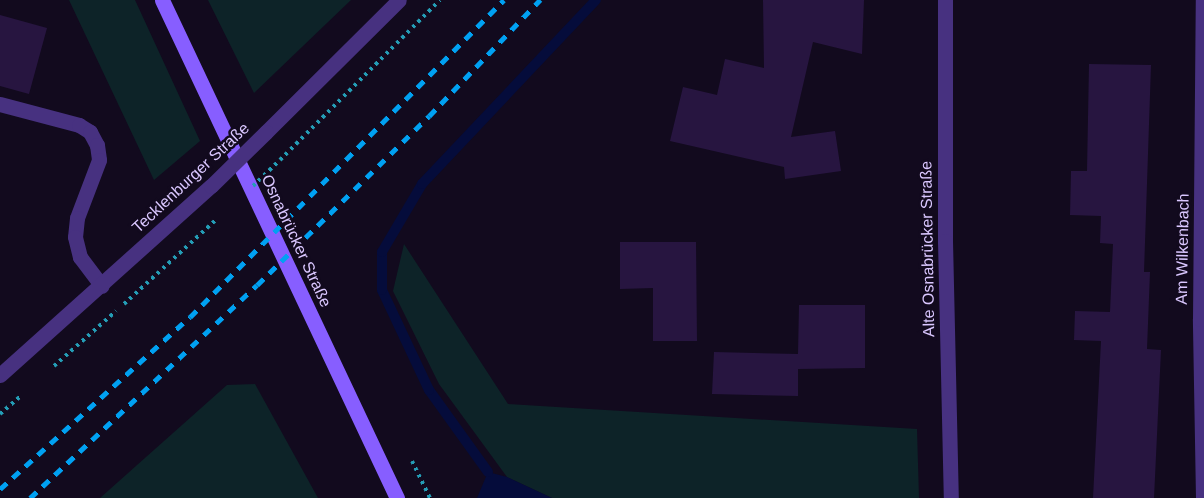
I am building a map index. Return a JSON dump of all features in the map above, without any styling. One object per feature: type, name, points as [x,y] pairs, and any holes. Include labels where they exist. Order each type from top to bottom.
[{"type":"main road","name":"Osnabrücker Straße","points":[[162,0],[397,498]]},
{"type":"street","name":"Tecklenburger Straße","points":[[0,375],[211,186],[399,0]]},
{"type":"street","name":"Alte Osnabrücker Straße","points":[[945,0],[945,241],[951,498]]},
{"type":"street","name":"Am Wilkenbach","points":[[1203,0],[1200,319],[1203,498]]},
{"type":"street","points":[[0,104],[79,125],[90,132],[97,145],[99,160],[77,218],[75,237],[80,257],[102,286]]},
{"type":"path","points":[[280,160],[440,0]]},
{"type":"path","points":[[50,369],[224,213]]},
{"type":"path","points":[[0,414],[25,392]]},
{"type":"green space","points":[[69,0],[135,0],[200,141],[154,180]]},
{"type":"green space","points":[[208,0],[351,0],[254,93]]},
{"type":"green space","points":[[404,244],[508,404],[917,429],[919,498],[552,498],[507,477],[439,384],[393,291]]},
{"type":"green space","points":[[255,384],[318,498],[100,498],[227,385]]},
{"type":"shaded area","points":[[488,472],[507,477],[552,498],[477,498]]},
{"type":"building","points":[[763,0],[864,0],[862,54],[813,42],[791,137],[835,131],[841,171],[785,179],[784,167],[670,141],[683,87],[717,95],[725,59],[764,68]]},
{"type":"building","points":[[0,15],[47,28],[29,94],[0,86]]},
{"type":"building","points":[[1089,64],[1151,65],[1144,272],[1150,272],[1147,349],[1161,350],[1154,498],[1093,498],[1101,341],[1074,340],[1075,311],[1110,312],[1113,244],[1100,243],[1101,216],[1070,215],[1071,171],[1087,171]]},
{"type":"building","points":[[620,242],[696,242],[697,341],[653,341],[653,288],[620,289]]},
{"type":"building","points":[[799,305],[865,305],[865,368],[798,369],[798,396],[712,394],[714,352],[798,354]]},
{"type":"waterway","points":[[488,472],[429,390],[382,290],[382,252],[422,184],[596,0]]},
{"type":"railway","points":[[0,489],[190,317],[504,0]]},
{"type":"railway","points":[[30,498],[257,285],[429,116],[540,0]]}]
